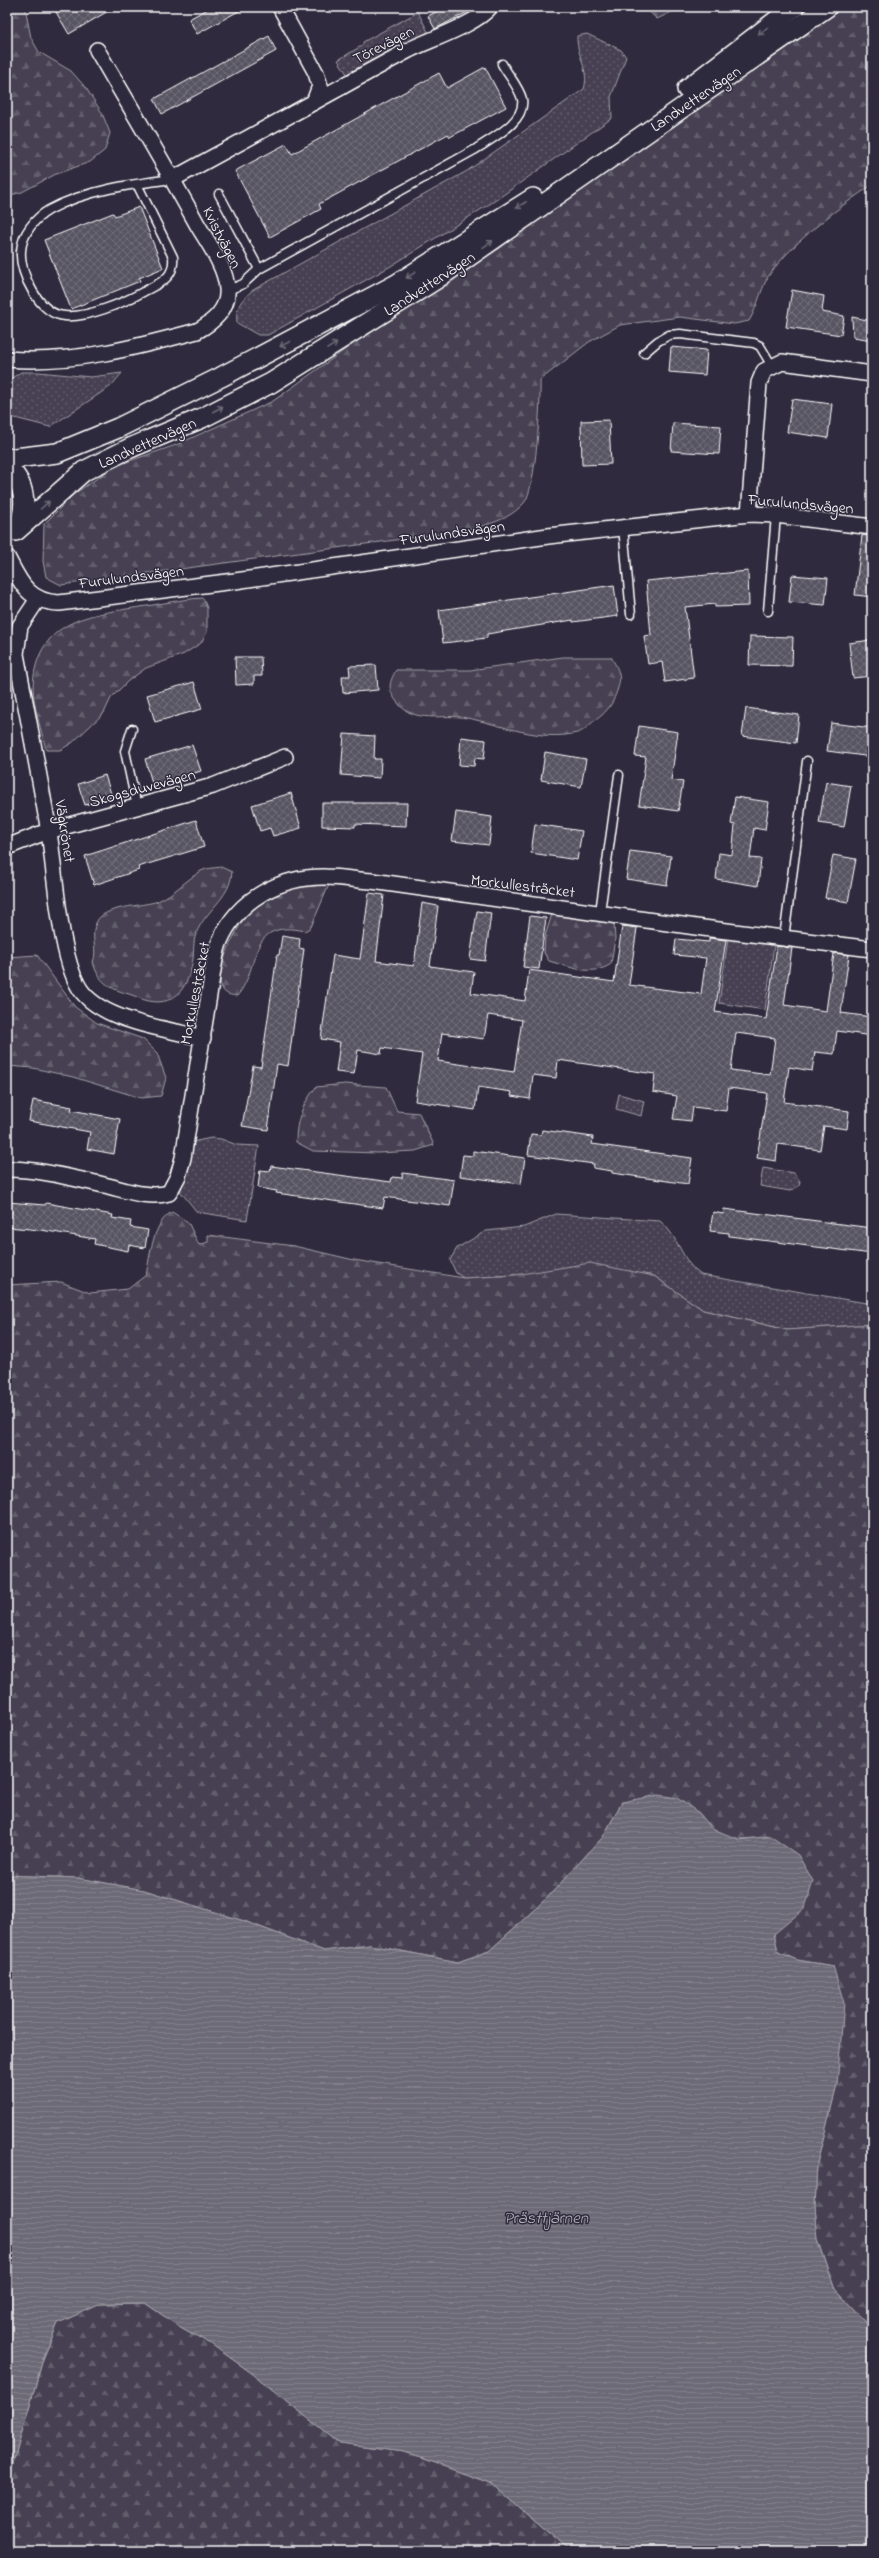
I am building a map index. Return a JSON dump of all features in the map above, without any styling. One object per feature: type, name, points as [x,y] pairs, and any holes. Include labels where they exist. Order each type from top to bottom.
[{"type":"street","points":[[280,7],[316,73],[320,86],[314,102]]},
{"type":"street","name":"Törevägen","points":[[173,179],[410,49],[464,24],[490,7]]},
{"type":"street","name":"Landvettervägen","points":[[7,459],[57,453],[118,428],[221,378],[395,285],[551,185],[701,79],[794,7]]},
{"type":"street","name":"Landvettervägen","points":[[11,536],[84,471],[130,448],[202,418],[271,383],[435,280],[827,7]]},
{"type":"street","name":"Kvistvägen","points":[[7,359],[44,360],[100,356],[197,331],[209,324],[218,314],[223,306],[228,290],[220,266],[173,179],[97,50]]},
{"type":"street","points":[[749,514],[759,383],[764,371],[782,362],[872,374]]},
{"type":"street","points":[[7,467],[20,484],[24,500],[23,516],[11,536]]},
{"type":"street","name":"Furulundsvägen","points":[[38,599],[46,602],[59,603],[235,581],[623,527],[749,514],[776,515],[872,527]]},
{"type":"street","points":[[7,557],[25,588],[38,599]]},
{"type":"street","name":"Vägkrönet","points":[[38,599],[20,626],[16,654],[48,831],[66,956],[72,977],[83,994],[112,1014],[203,1038]]},
{"type":"street","name":"Skogsduvevägen","points":[[7,847],[48,831],[213,786],[285,758]]},
{"type":"street","name":"Morkullesträcket","points":[[7,1169],[55,1174],[140,1194],[158,1196],[170,1193],[178,1176],[183,1158],[213,970],[220,941],[232,920],[251,900],[287,881],[327,877],[372,881],[872,949]]},
{"type":"lane","points":[[228,290],[243,284],[259,269],[476,149],[503,131],[516,119],[523,108],[522,98],[502,64]]},
{"type":"lane","points":[[137,184],[173,257],[174,268],[169,276],[139,294],[85,315],[64,316],[50,311],[33,292],[23,269],[21,251],[24,236],[33,223],[48,211],[63,204],[137,184],[173,179]]},
{"type":"lane","points":[[219,194],[259,269]]},
{"type":"lane","points":[[644,353],[669,335],[716,337],[754,343],[760,346],[772,366]]},
{"type":"lane","points":[[768,611],[776,515]]},
{"type":"lane","points":[[623,527],[631,614]]},
{"type":"lane","points":[[132,729],[125,751],[137,807]]},
{"type":"lane","points":[[784,938],[807,761]]},
{"type":"lane","points":[[600,912],[619,775]]},
{"type":"green space","points":[[7,7],[25,7],[31,38],[39,52],[71,71],[86,88],[102,113],[110,133],[105,150],[90,162],[56,174],[22,192],[7,196]]},
{"type":"green space","points":[[644,7],[682,7],[657,19]]},
{"type":"green space","points":[[841,7],[872,7],[872,185],[819,224],[782,259],[768,277],[749,321],[734,324],[680,317],[620,325],[589,342],[540,380],[539,425],[532,481],[524,503],[516,511],[496,522],[474,528],[440,534],[61,585],[46,577],[43,561],[44,524],[74,494],[115,466],[176,445],[273,401],[444,279],[790,44]]},
{"type":"green space","points":[[418,12],[428,32],[347,74],[338,60],[363,45],[363,42]]},
{"type":"green space","points":[[587,34],[621,50],[626,57],[611,97],[612,118],[496,200],[391,266],[268,335],[258,335],[237,323],[238,308],[245,297],[253,290],[467,171],[584,89],[585,75],[577,43],[577,36]]},
{"type":"green space","points":[[21,372],[38,372],[91,377],[122,373],[111,386],[50,427],[7,416],[7,381]]},
{"type":"green space","points":[[203,598],[207,608],[207,632],[201,643],[184,654],[146,668],[128,681],[111,698],[104,713],[72,743],[60,750],[46,750],[33,694],[33,684],[39,656],[48,641],[59,630],[73,622],[105,613],[179,600]]},
{"type":"green space","points":[[563,657],[611,657],[618,669],[620,679],[618,689],[609,707],[584,730],[577,733],[563,735],[535,734],[521,732],[467,718],[420,716],[412,714],[404,709],[397,702],[390,690],[391,682],[396,670],[470,670]]},
{"type":"green space","points":[[221,867],[232,872],[227,890],[205,918],[196,934],[189,977],[175,997],[159,1002],[144,1000],[116,990],[102,980],[95,969],[93,962],[95,953],[94,928],[100,917],[114,910],[158,901],[169,895],[201,871]]},
{"type":"green space","points":[[331,880],[311,927],[305,931],[286,929],[273,932],[264,938],[258,948],[245,984],[237,996],[225,992],[222,988],[220,979],[226,953],[240,925],[256,902],[271,891],[287,885]]},
{"type":"green space","points":[[553,911],[601,918],[614,924],[615,939],[611,964],[596,970],[581,970],[549,961],[544,953],[545,936]]},
{"type":"green space","points":[[729,931],[775,938],[765,1010],[719,1003]]},
{"type":"green space","points":[[37,955],[75,1007],[97,1023],[143,1039],[157,1053],[166,1078],[161,1096],[141,1098],[73,1077],[33,1068],[7,1066],[7,957]]},
{"type":"green space","points":[[345,1084],[386,1087],[397,1111],[419,1113],[434,1145],[415,1151],[378,1153],[313,1151],[296,1142],[297,1127],[301,1113],[307,1100],[316,1087]]},
{"type":"green space","points":[[619,1094],[644,1101],[641,1116],[616,1109]]},
{"type":"green space","points":[[211,1138],[221,1139],[237,1145],[259,1146],[247,1220],[197,1212],[180,1191],[192,1142]]},
{"type":"green space","points":[[763,1168],[794,1173],[800,1181],[799,1186],[790,1191],[760,1186]]},
{"type":"green space","points":[[172,1212],[188,1222],[199,1245],[208,1242],[208,1235],[294,1246],[354,1260],[464,1278],[515,1275],[590,1263],[654,1276],[703,1310],[787,1330],[872,1324],[872,2329],[835,2289],[818,2239],[815,2207],[817,2163],[837,2085],[833,1966],[797,1960],[778,1952],[774,1933],[805,1908],[770,1836],[748,1838],[730,1837],[715,1829],[699,1813],[622,1802],[603,1837],[547,1898],[489,1951],[458,1962],[370,1945],[324,1951],[244,1921],[144,1890],[78,1878],[7,1875],[7,1285],[61,1282],[90,1293],[128,1289],[146,1275],[156,1231],[160,1223]]},
{"type":"green space","points":[[556,1214],[660,1221],[672,1234],[689,1264],[701,1275],[872,1304],[872,1324],[788,1330],[703,1310],[654,1276],[515,1275],[464,1278],[456,1273],[450,1260],[457,1248],[486,1231],[524,1227]]},
{"type":"green space","points":[[145,2303],[177,2325],[211,2344],[253,2374],[340,2444],[404,2452],[490,2483],[570,2551],[7,2551],[7,2484],[43,2359],[58,2323],[100,2304]]},
{"type":"water","name":"Prästtjärnen","points":[[658,1795],[677,1798],[699,1813],[711,1828],[740,1840],[770,1836],[798,1855],[813,1881],[805,1908],[774,1934],[778,1952],[797,1960],[833,1966],[844,2003],[837,2085],[817,2163],[815,2207],[818,2239],[835,2289],[872,2329],[872,2551],[570,2551],[490,2483],[404,2452],[340,2444],[253,2374],[211,2344],[177,2325],[145,2303],[101,2304],[58,2323],[43,2359],[7,2484],[7,1875],[78,1878],[144,1890],[244,1921],[324,1951],[370,1945],[458,1962],[489,1951],[547,1898],[603,1837],[622,1802]]},
{"type":"building","points":[[53,7],[115,7],[69,34]]},
{"type":"building","points":[[211,7],[246,7],[197,34],[189,19]]},
{"type":"building","points":[[445,7],[477,7],[435,29],[428,16]]},
{"type":"building","points":[[269,36],[276,51],[162,114],[154,99]]},
{"type":"building","points":[[485,67],[506,107],[450,137],[448,134],[319,204],[321,209],[270,237],[235,171],[286,144],[292,154],[439,73],[447,88]]},
{"type":"building","points":[[139,207],[163,268],[139,278],[140,281],[71,309],[44,240],[113,213],[115,216]]},
{"type":"building","points":[[792,290],[824,296],[822,312],[844,316],[841,335],[786,327]]},
{"type":"building","points":[[852,317],[872,321],[872,340],[853,337]]},
{"type":"building","points":[[671,347],[707,350],[705,375],[669,372]]},
{"type":"building","points":[[792,399],[832,404],[828,438],[787,432]]},
{"type":"building","points":[[609,420],[611,464],[582,465],[581,421]]},
{"type":"building","points":[[673,423],[721,426],[719,454],[671,451]]},
{"type":"building","points":[[862,535],[872,536],[872,597],[855,595]]},
{"type":"building","points":[[748,571],[749,606],[715,607],[715,604],[685,607],[694,678],[665,682],[662,662],[648,664],[644,636],[651,635],[646,581]]},
{"type":"building","points":[[792,575],[828,578],[825,605],[789,602]]},
{"type":"building","points":[[614,585],[618,616],[573,622],[573,620],[487,634],[487,638],[443,643],[439,610]]},
{"type":"building","points":[[750,636],[793,637],[792,666],[749,665]]},
{"type":"building","points":[[871,640],[872,676],[853,678],[849,643]]},
{"type":"building","points":[[235,657],[261,657],[262,676],[254,676],[254,684],[236,685]]},
{"type":"building","points":[[376,665],[378,690],[343,693],[342,676],[350,676],[349,666]]},
{"type":"building","points":[[194,682],[202,709],[155,722],[147,695]]},
{"type":"building","points":[[746,708],[799,715],[796,743],[742,736]]},
{"type":"building","points":[[831,723],[872,728],[872,757],[827,751]]},
{"type":"building","points":[[639,726],[678,732],[671,780],[683,782],[678,811],[639,805],[646,757],[635,756]]},
{"type":"building","points":[[344,734],[375,736],[374,759],[381,759],[380,778],[341,775]]},
{"type":"building","points":[[461,737],[486,740],[484,759],[475,758],[474,766],[459,765]]},
{"type":"building","points":[[192,745],[201,771],[153,786],[145,759]]},
{"type":"building","points":[[545,752],[586,759],[581,787],[541,780]]},
{"type":"building","points":[[105,775],[112,797],[85,805],[78,784]]},
{"type":"building","points":[[826,782],[851,786],[844,827],[819,823]]},
{"type":"building","points":[[291,793],[301,828],[273,836],[270,828],[260,831],[252,805]]},
{"type":"building","points":[[735,797],[769,802],[765,830],[754,828],[750,858],[761,859],[758,886],[716,879],[719,853],[732,855],[735,825],[731,824]]},
{"type":"building","points":[[322,803],[407,803],[406,826],[355,824],[355,827],[322,826]]},
{"type":"building","points":[[456,812],[492,817],[489,845],[452,841]]},
{"type":"building","points":[[196,820],[204,847],[138,867],[139,870],[94,885],[85,856]]},
{"type":"building","points":[[535,824],[582,831],[577,860],[531,853]]},
{"type":"building","points":[[630,851],[671,856],[667,885],[626,879]]},
{"type":"building","points":[[833,855],[856,859],[848,902],[825,898]]},
{"type":"building","points":[[369,893],[384,895],[376,961],[414,966],[422,903],[438,906],[430,966],[474,972],[471,993],[525,1001],[529,970],[614,982],[622,926],[637,928],[629,985],[701,994],[706,958],[674,955],[676,939],[709,942],[709,938],[726,940],[715,1012],[766,1019],[777,946],[792,948],[784,1005],[826,1011],[834,953],[849,955],[841,1013],[872,1017],[872,1036],[837,1031],[834,1054],[815,1052],[812,1071],[789,1067],[784,1102],[849,1111],[847,1129],[824,1126],[820,1150],[778,1144],[776,1161],[757,1158],[767,1093],[729,1088],[726,1111],[693,1107],[691,1121],[673,1119],[677,1096],[653,1092],[655,1074],[558,1060],[556,1078],[533,1075],[530,1099],[511,1096],[512,1092],[478,1087],[475,1110],[415,1101],[422,1054],[382,1048],[381,1054],[358,1050],[354,1074],[336,1072],[340,1042],[321,1039],[333,955],[360,959]],"holes":[[[488,1015],[522,1020],[514,1072],[438,1061],[442,1033],[484,1039]],[[736,1033],[775,1038],[770,1075],[731,1070]]]},
{"type":"building","points":[[477,911],[491,913],[485,961],[470,959]]},
{"type":"building","points":[[530,916],[546,918],[539,969],[523,967]]},
{"type":"building","points":[[282,936],[300,939],[299,948],[304,949],[288,1066],[277,1064],[268,1130],[242,1126],[253,1066],[261,1067],[277,955],[279,955]]},
{"type":"building","points":[[33,1100],[72,1107],[71,1110],[120,1119],[114,1154],[87,1149],[90,1132],[29,1121]]},
{"type":"building","points":[[542,1130],[593,1137],[592,1144],[692,1158],[688,1184],[612,1173],[612,1171],[593,1168],[594,1164],[528,1155],[531,1134],[541,1135]]},
{"type":"building","points":[[473,1151],[525,1158],[521,1184],[460,1176],[463,1155],[473,1156]]},
{"type":"building","points":[[271,1166],[391,1182],[392,1177],[402,1178],[403,1173],[454,1180],[450,1206],[385,1197],[383,1208],[276,1193],[277,1191],[258,1188],[260,1170],[270,1171]]},
{"type":"building","points":[[7,1202],[45,1205],[46,1203],[113,1215],[112,1218],[131,1221],[130,1227],[148,1230],[145,1248],[129,1245],[128,1251],[94,1244],[95,1239],[41,1230],[7,1227]]},
{"type":"building","points":[[724,1209],[872,1228],[872,1254],[729,1236],[729,1233],[710,1231],[713,1212],[723,1214]]}]
